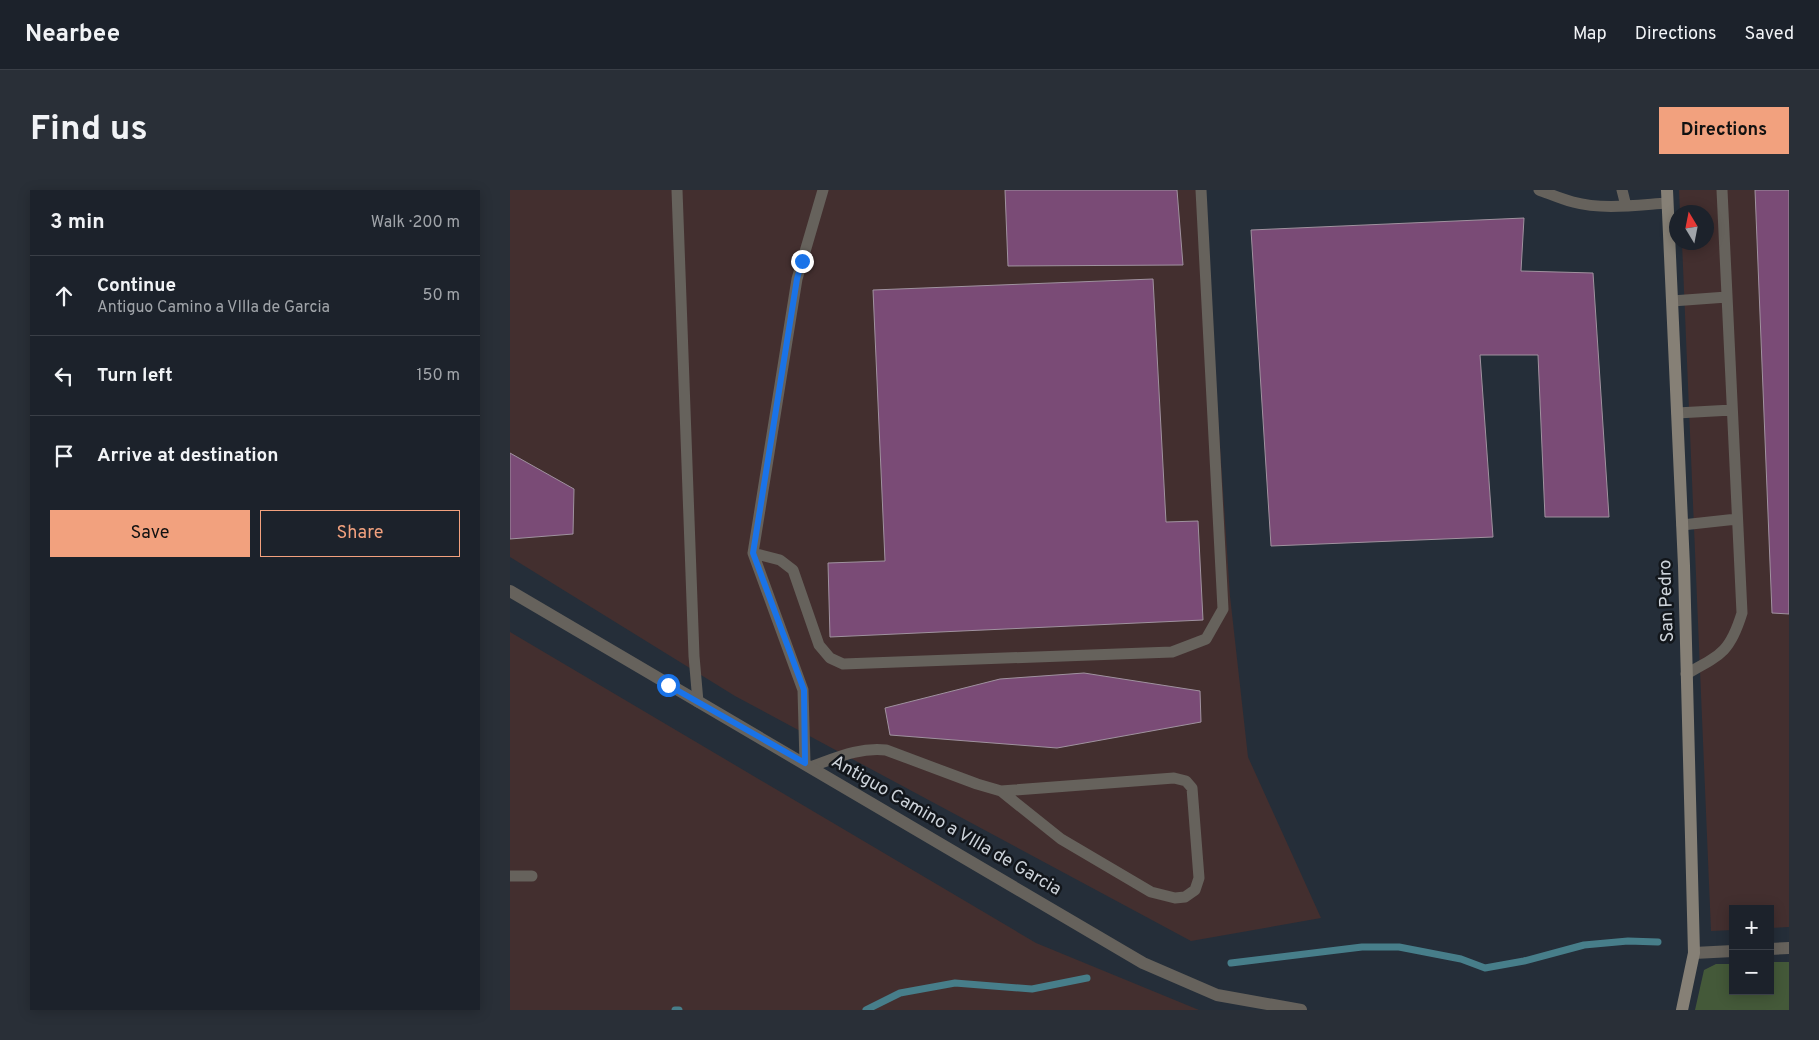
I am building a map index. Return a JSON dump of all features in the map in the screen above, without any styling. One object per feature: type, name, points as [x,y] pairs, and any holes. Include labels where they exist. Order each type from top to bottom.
[{"type":"main road","name":"San Pedro","points":[[1667,196],[1682,525],[1694,953],[1682,1010]]},
{"type":"street","name":"Antiguo Camino a VIlla de Garcia","points":[[510,591],[1143,963],[1216,996],[1301,1010]]},
{"type":"street","points":[[1774,949],[1789,948]]},
{"type":"street","points":[[1694,953],[1729,951]]},
{"type":"lane","points":[[678,190],[694,656],[698,702]]},
{"type":"lane","points":[[823,190],[797,279],[753,553],[804,690],[808,765],[861,750],[886,750],[1001,791],[1174,778],[1186,781],[1192,788],[1199,878],[1196,890],[1185,897],[1175,898],[1151,892],[1061,839],[1001,791]]},
{"type":"lane","points":[[753,553],[780,560],[793,570],[819,645],[830,658],[843,664],[1172,652],[1206,639],[1223,609],[1201,190]]},
{"type":"lane","points":[[1539,190],[1574,203],[1626,206],[1667,196]]},
{"type":"lane","points":[[1622,190],[1626,206]]},
{"type":"lane","points":[[1686,674],[1720,655],[1735,637],[1742,613],[1722,190]]},
{"type":"lane","points":[[1672,301],[1726,297]]},
{"type":"lane","points":[[1677,413],[1732,410]]},
{"type":"lane","points":[[1682,525],[1737,520]]},
{"type":"lane","points":[[510,876],[532,876]]},
{"type":"shaded area","points":[[510,190],[1203,190],[1230,596],[1248,757],[1321,918],[1191,941],[735,696],[510,557]]},
{"type":"shaded area","points":[[1679,190],[1789,190],[1789,927],[1774,928],[1774,905],[1729,905],[1729,930],[1711,931],[1682,250],[1714,250],[1714,205],[1680,205]]},
{"type":"shaded area","points":[[510,632],[1036,943],[1199,1010],[510,1010]]},
{"type":"green space","points":[[1774,962],[1789,962],[1789,1010],[1695,1010],[1704,970],[1716,964],[1729,964],[1729,995],[1774,995]]},
{"type":"building","points":[[1005,190],[1177,190],[1183,265],[1008,266]]},
{"type":"building","points":[[1755,190],[1789,190],[1789,614],[1772,613]]},
{"type":"building","points":[[1524,218],[1521,271],[1593,273],[1609,517],[1545,517],[1538,355],[1480,355],[1493,537],[1271,546],[1251,230]]},
{"type":"building","points":[[1153,279],[1166,522],[1198,521],[1203,620],[830,637],[828,563],[885,561],[873,290]]},
{"type":"building","points":[[510,453],[574,489],[573,534],[510,539]]},
{"type":"building","points":[[1084,673],[1200,691],[1201,722],[1057,748],[890,735],[885,708],[1000,679]]},
{"type":"waterway","points":[[1231,963],[1362,947],[1399,947],[1461,959],[1485,968],[1524,961],[1584,945],[1628,941],[1658,942]]},
{"type":"waterway","points":[[866,1010],[900,993],[955,983],[1032,989],[1087,978]]},
{"type":"route","points":[[668,685],[805,763],[804,690],[753,553],[797,279],[802,261]]}]
